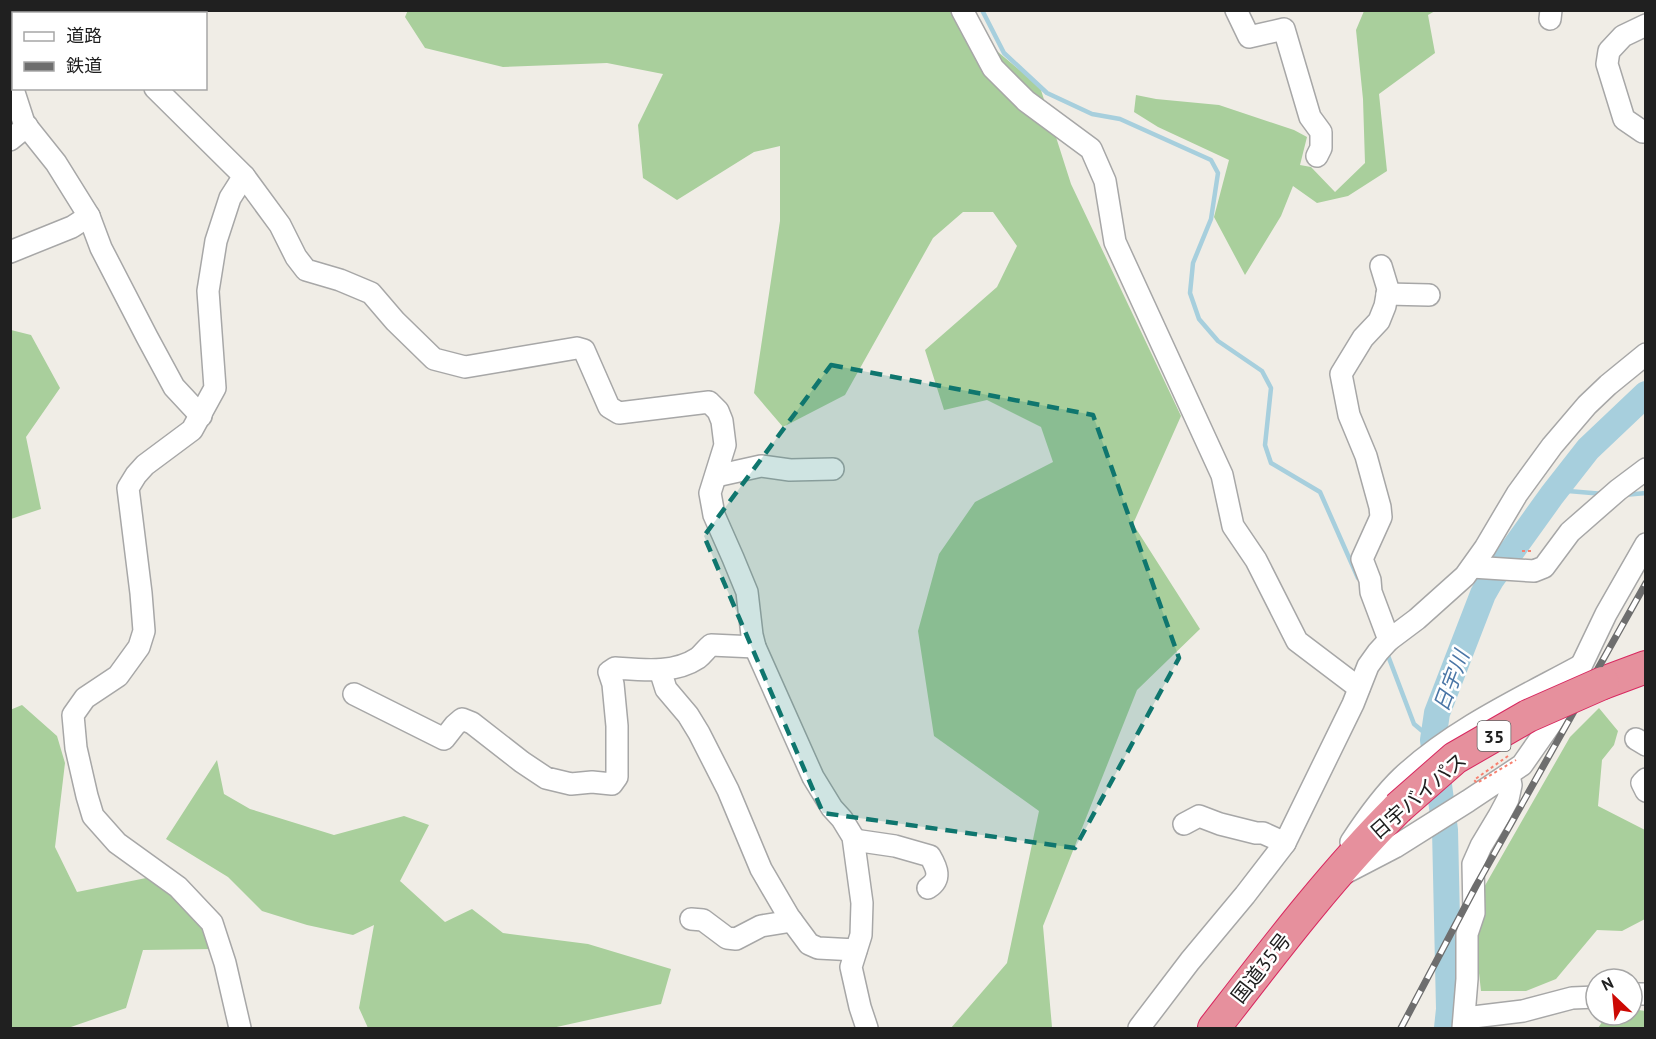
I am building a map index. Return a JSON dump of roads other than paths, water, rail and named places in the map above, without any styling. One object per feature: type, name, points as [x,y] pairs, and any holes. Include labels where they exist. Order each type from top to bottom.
[{"type":"highway","name":"日宇バイパス","points":[[1308,907],[1374,832],[1383,811],[1455,759],[1528,716],[1592,674],[1646,667]]},
{"type":"highway","name":"国道35号","points":[[1214,1029],[1308,907]]},
{"type":"street","points":[[962,10],[993,68],[1026,101],[1091,149],[1106,181],[1115,242],[1222,475],[1233,526],[1256,560],[1297,641],[1359,688]]},
{"type":"street","points":[[1236,10],[1249,37],[1284,29],[1310,117],[1321,132],[1321,148],[1317,156]]},
{"type":"street","points":[[1646,25],[1623,36],[1609,51],[1607,64],[1624,119],[1643,132],[1646,131]]},
{"type":"street","points":[[13,90],[24,123],[56,163],[89,216],[101,248],[168,377],[174,387],[201,416]]},
{"type":"street","points":[[157,90],[244,176],[280,225],[306,270],[340,280],[371,293],[395,321],[434,359],[465,368],[577,348],[584,350],[609,407],[619,412],[709,402],[718,411],[722,421],[725,445],[710,493],[714,515],[747,592],[755,647],[813,777],[854,840],[862,903],[861,935],[851,968],[867,1029]]},
{"type":"street","points":[[10,140],[27,126]]},
{"type":"street","points":[[240,1029],[225,963],[212,923],[178,887],[117,843],[93,816],[76,748],[73,715],[85,698],[118,676],[139,647],[144,631],[128,488],[145,465],[192,430],[215,388],[208,291],[216,241],[230,198],[244,176]]},
{"type":"street","points":[[10,252],[72,227],[89,216]]},
{"type":"street","points":[[1381,266],[1388,289],[1385,306],[1379,321],[1363,338],[1341,374],[1349,415],[1366,456],[1380,507],[1381,517],[1362,559],[1370,580],[1385,644]]},
{"type":"street","points":[[1387,294],[1429,295]]},
{"type":"street","points":[[1139,1029],[1190,961],[1285,843],[1353,704],[1368,666],[1385,644],[1475,568],[1517,494],[1552,446],[1587,405],[1646,354]]},
{"type":"street","points":[[716,476],[761,466],[790,470],[833,469]]},
{"type":"street","points":[[1475,568],[1534,572],[1544,567],[1570,532],[1613,494],[1646,469]]},
{"type":"street","points":[[1331,881],[1395,847],[1468,801],[1513,768],[1522,765],[1559,712],[1592,674],[1606,614],[1646,544]]},
{"type":"street","points":[[354,694],[444,739],[462,719],[472,723],[546,778],[571,784],[592,782],[612,784],[617,777],[617,726],[613,684],[609,672],[615,668],[660,670],[687,665],[701,656],[711,645],[755,647]]},
{"type":"street","points":[[660,670],[666,689],[688,715],[699,733],[728,790],[761,869],[792,921],[809,944],[818,948],[856,950]]},
{"type":"street","points":[[1308,907],[1383,811],[1402,777],[1431,753],[1462,730],[1504,707],[1592,674]]},
{"type":"street","points":[[1513,768],[1508,799],[1473,864],[1474,913],[1467,934],[1464,1023],[1572,998],[1584,998]]},
{"type":"street","points":[[1646,779],[1642,783],[1646,791]]},
{"type":"street","points":[[1184,824],[1199,816],[1220,824],[1263,833],[1285,843]]},
{"type":"street","points":[[854,840],[895,846],[930,856],[938,868],[938,875],[934,884],[928,888]]},
{"type":"street","points":[[691,919],[703,920],[727,938],[736,939],[761,926],[792,921]]},
{"type":"waterway","points":[[982,10],[1004,53],[1047,93],[1092,114],[1120,119],[1211,160],[1218,173],[1211,219],[1193,263],[1190,293],[1199,319],[1218,341],[1262,371],[1271,388],[1265,445],[1271,463],[1320,492],[1358,578]]},
{"type":"waterway","name":"日宇川","points":[[1447,1028],[1449,1009],[1445,830],[1433,740],[1437,713],[1483,594],[1491,580],[1588,449],[1646,394]]},
{"type":"waterway","points":[[1556,490],[1604,494]]},
{"type":"waterway","points":[[1624,495],[1646,493]]},
{"type":"waterway","points":[[1387,653],[1414,724],[1433,740]]},
{"type":"railway","points":[[1401,1028],[1476,886],[1646,583]]}]
